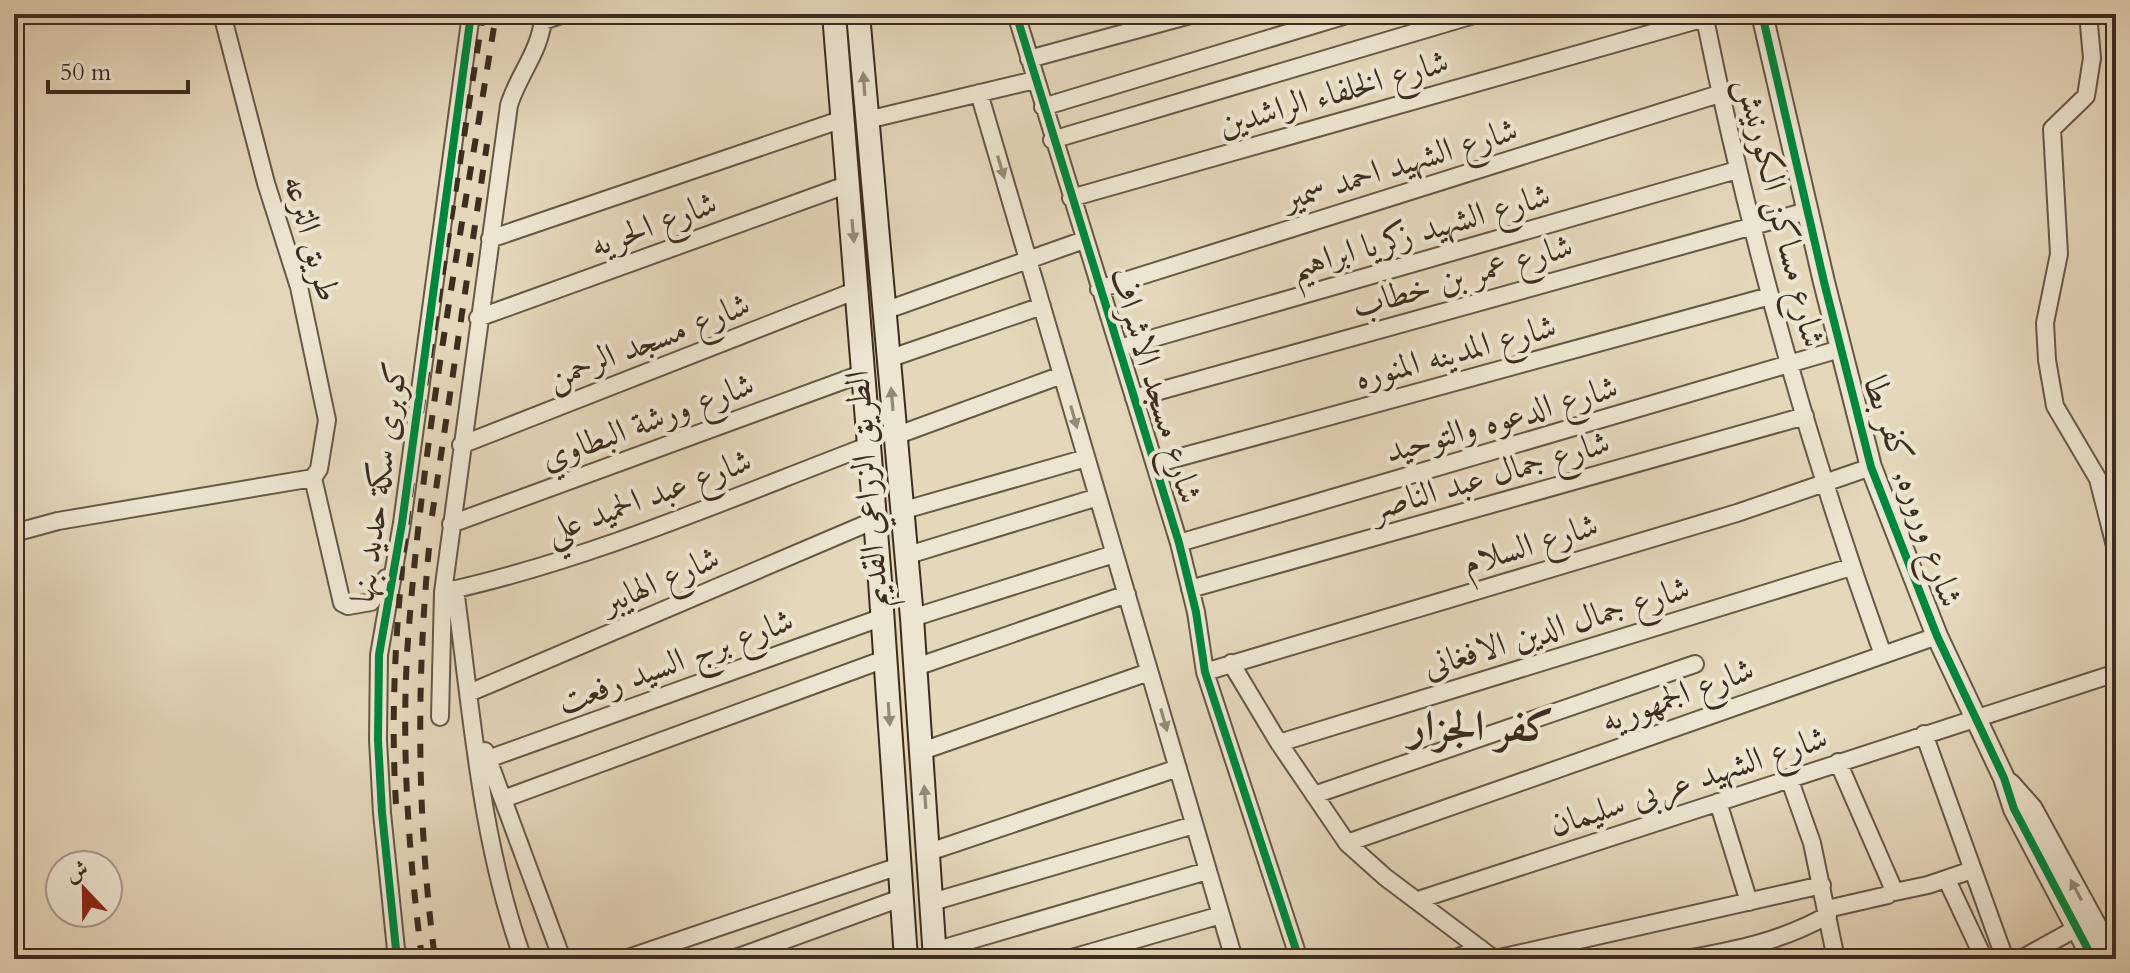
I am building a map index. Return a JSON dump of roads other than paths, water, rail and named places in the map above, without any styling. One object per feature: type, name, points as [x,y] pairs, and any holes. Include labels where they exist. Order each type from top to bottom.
[{"type":"main road","name":"الطريق الزراعي القديم","points":[[834,14],[883,617],[904,958]]},
{"type":"main road","name":"الطريق الزراعي القديم","points":[[858,14],[916,667],[934,955]]},
{"type":"street","name":"طريق الترعه","points":[[222,14],[266,183],[299,287],[327,420],[319,469],[313,478]]},
{"type":"street","name":"كوبرى سكة حديد بنها","points":[[397,959],[378,740],[379,655],[402,523],[471,14]]},
{"type":"street","points":[[440,717],[451,524],[509,105],[519,79],[537,50],[543,18],[564,14]]},
{"type":"street","name":"شارع مسجد الاشراف","points":[[1016,14],[1052,140],[1179,543],[1205,672],[1299,959]]},
{"type":"street","points":[[1029,59],[1194,14]]},
{"type":"street","points":[[1043,107],[1350,14]]},
{"type":"street","points":[[1052,140],[1477,14]]},
{"type":"street","name":"شارع وروره, كفر بطا","points":[[1762,14],[1840,349],[1871,467],[1937,636],[2004,778],[2014,809],[2093,959]]},
{"type":"street","points":[[2088,14],[2092,58],[2086,96],[2052,129],[2059,254],[2045,339],[2055,406],[2098,479],[2116,550]]},
{"type":"street","name":"شارع مساكن الكورنيش","points":[[1704,16],[1750,226],[1824,484],[1882,652]]},
{"type":"street","name":"شارع الخلفاء الراشدين","points":[[1071,198],[1704,16]]},
{"type":"street","points":[[867,120],[1035,80]]},
{"type":"street","points":[[979,93],[1234,959]]},
{"type":"street","name":"شارع الشهيد احمد سمير","points":[[1099,289],[1719,94]]},
{"type":"street","points":[[490,239],[843,119]]},
{"type":"street","name":"شارع الشهيد زكريا ابراهيم","points":[[1119,348],[1737,170]]},
{"type":"street","name":"شارع الحريه","points":[[478,318],[849,184]]},
{"type":"street","name":"شارع عمر بن خطاب","points":[[1134,398],[1807,211]]},
{"type":"street","points":[[884,311],[1084,240]]},
{"type":"street","name":"شارع مسجد الرحمن","points":[[461,445],[857,290]]},
{"type":"street","name":"شارع المدينه المنوره","points":[[1155,464],[1770,296]]},
{"type":"street","points":[[888,359],[1042,306]]},
{"type":"street","name":"شارع الدعوه والتوحيد","points":[[1179,543],[1840,349]]},
{"type":"street","name":"شارع ورشة البطاوي","points":[[451,524],[864,373]]},
{"type":"street","points":[[895,436],[1062,375]]},
{"type":"street","name":"شارع جمال عبد الناصر","points":[[1190,589],[1805,416]]},
{"type":"street","name":"شارع عبد الحميد علي","points":[[449,590],[514,574],[631,536],[870,445]]},
{"type":"street","points":[[901,511],[1086,458]]},
{"type":"street","name":"شارع السلام","points":[[1205,672],[1824,484],[1871,467]]},
{"type":"street","points":[[14,533],[58,521],[313,478],[342,603],[348,606],[371,602],[392,567]]},
{"type":"street","points":[[905,556],[1098,497]]},
{"type":"street","name":"شارع الهايبر","points":[[469,693],[875,520]]},
{"type":"street","points":[[912,618],[1114,554]]},
{"type":"street","name":"شارع جمال الدين الافغانى","points":[[1279,743],[1851,567]]},
{"type":"street","points":[[449,590],[469,693],[481,800],[502,893],[523,959]]},
{"type":"street","points":[[916,667],[1127,594]]},
{"type":"street","name":"شارع برج السيد رفعت","points":[[488,759],[883,617]]},
{"type":"street","name":"شارع الجمهوريه","points":[[1347,843],[1882,652],[1937,636]]},
{"type":"street","points":[[503,799],[885,659]]},
{"type":"street","points":[[1231,663],[1279,743],[1347,843],[1385,877],[1494,959],[1822,885]]},
{"type":"street","points":[[1314,795],[1695,664]]},
{"type":"street","points":[[922,751],[1149,672]]},
{"type":"street","name":"شارع الشهيد عربى سليمان","points":[[1418,900],[2116,673]]},
{"type":"street","points":[[472,717],[562,959]]},
{"type":"street","points":[[1924,734],[2005,959]]},
{"type":"street","points":[[1838,762],[1880,854],[1893,888],[1890,893]]},
{"type":"street","points":[[929,852],[1178,768]]},
{"type":"street","points":[[1789,778],[1822,885],[1836,959]]},
{"type":"street","name":"شارع وروره, كفر بطا","points":[[2004,778],[2032,809],[2114,959]]},
{"type":"street","points":[[1718,802],[1749,902]]},
{"type":"street","points":[[932,902],[1194,825]]},
{"type":"street","points":[[625,959],[899,866]]},
{"type":"street","points":[[1685,959],[1764,945],[1828,912],[1947,880],[1972,870]]},
{"type":"street","points":[[934,955],[1207,871]]},
{"type":"street","points":[[1947,880],[1984,959]]},
{"type":"street","points":[[733,959],[901,898]]},
{"type":"street","points":[[1068,959],[1221,915]]},
{"type":"street","points":[[2021,959],[2075,929]]},
{"type":"street","points":[[1454,959],[1480,948]]},
{"type":"railway","points":[[421,413],[483,14]]},
{"type":"railway","points":[[422,959],[405,751],[409,626],[435,396],[496,14]]},
{"type":"railway","points":[[432,516],[487,144]]},
{"type":"railway","points":[[396,804],[394,721],[397,638],[413,473]]},
{"type":"railway","points":[[429,548],[422,651],[420,754],[425,856],[435,959]]},
{"type":"district","name":"كفر الجزار","points":[[1481,725]]}]
